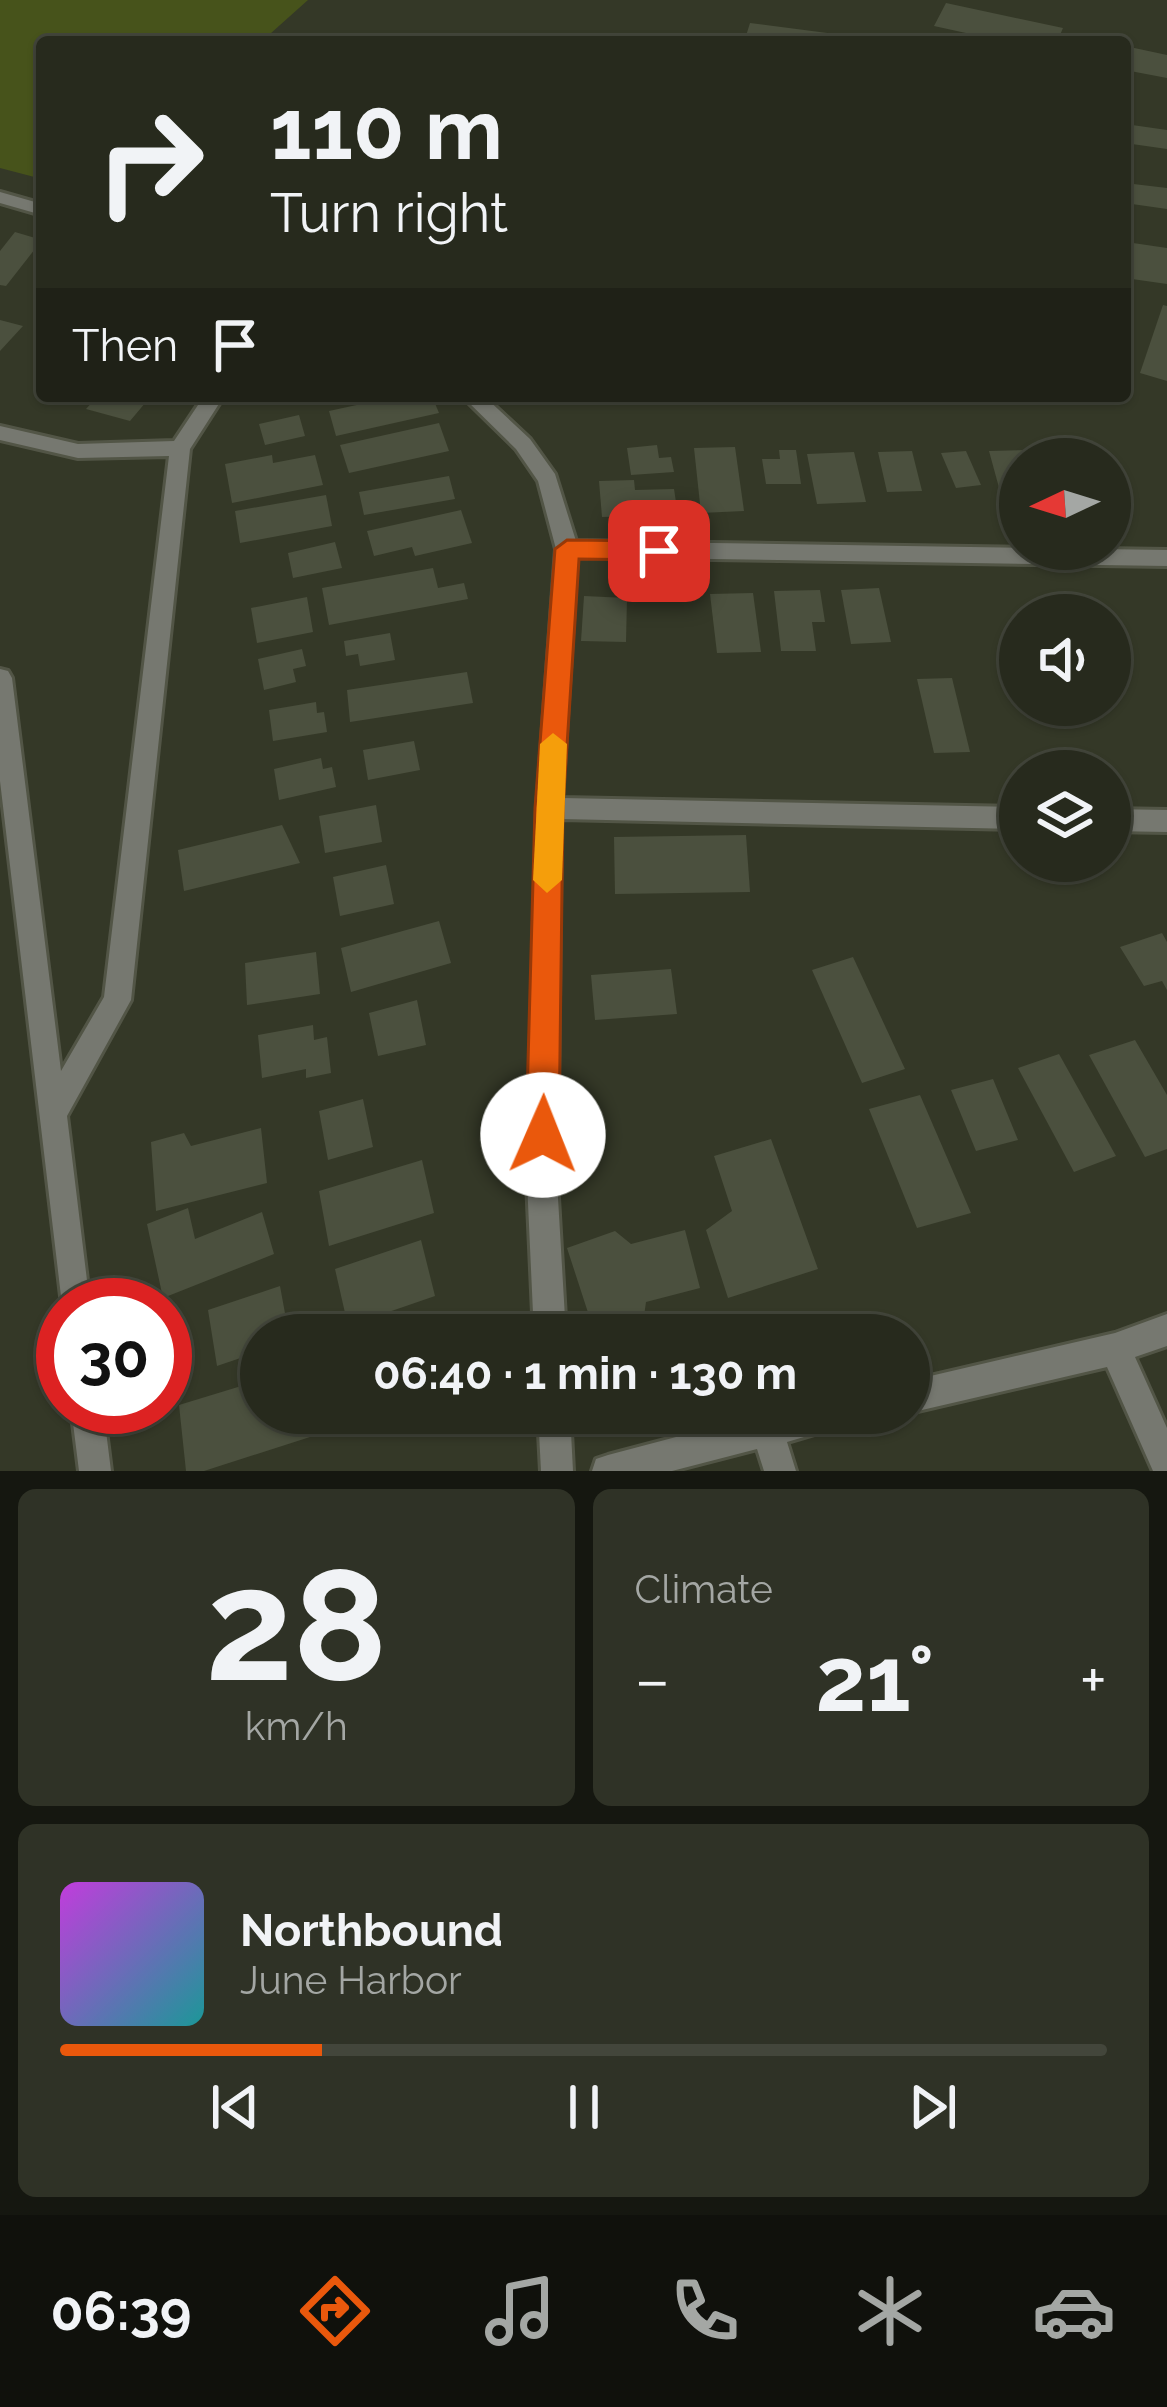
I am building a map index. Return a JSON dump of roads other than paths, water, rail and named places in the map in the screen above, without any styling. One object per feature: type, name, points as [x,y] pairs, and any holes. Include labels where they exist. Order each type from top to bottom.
[{"type":"street","points":[[0,197],[36,208]]},
{"type":"street","points":[[52,1114],[117,1000],[180,448],[210,402]]},
{"type":"street","points":[[478,402],[523,444],[548,479],[567,549],[549,808],[542,1181],[549,1314]]},
{"type":"street","points":[[0,433],[78,451],[180,448]]},
{"type":"street","points":[[567,549],[1167,558]]},
{"type":"street","points":[[0,678],[72,1278]]},
{"type":"street","points":[[549,808],[999,818]]},
{"type":"street","points":[[1131,820],[1167,821]]},
{"type":"street","points":[[930,1391],[1115,1349],[1167,1330]]},
{"type":"street","points":[[1115,1349],[1167,1465]]},
{"type":"street","points":[[90,1434],[95,1471]]},
{"type":"street","points":[[555,1434],[557,1471]]},
{"type":"street","points":[[608,1471],[748,1434]]},
{"type":"street","points":[[769,1434],[780,1471]]}]
